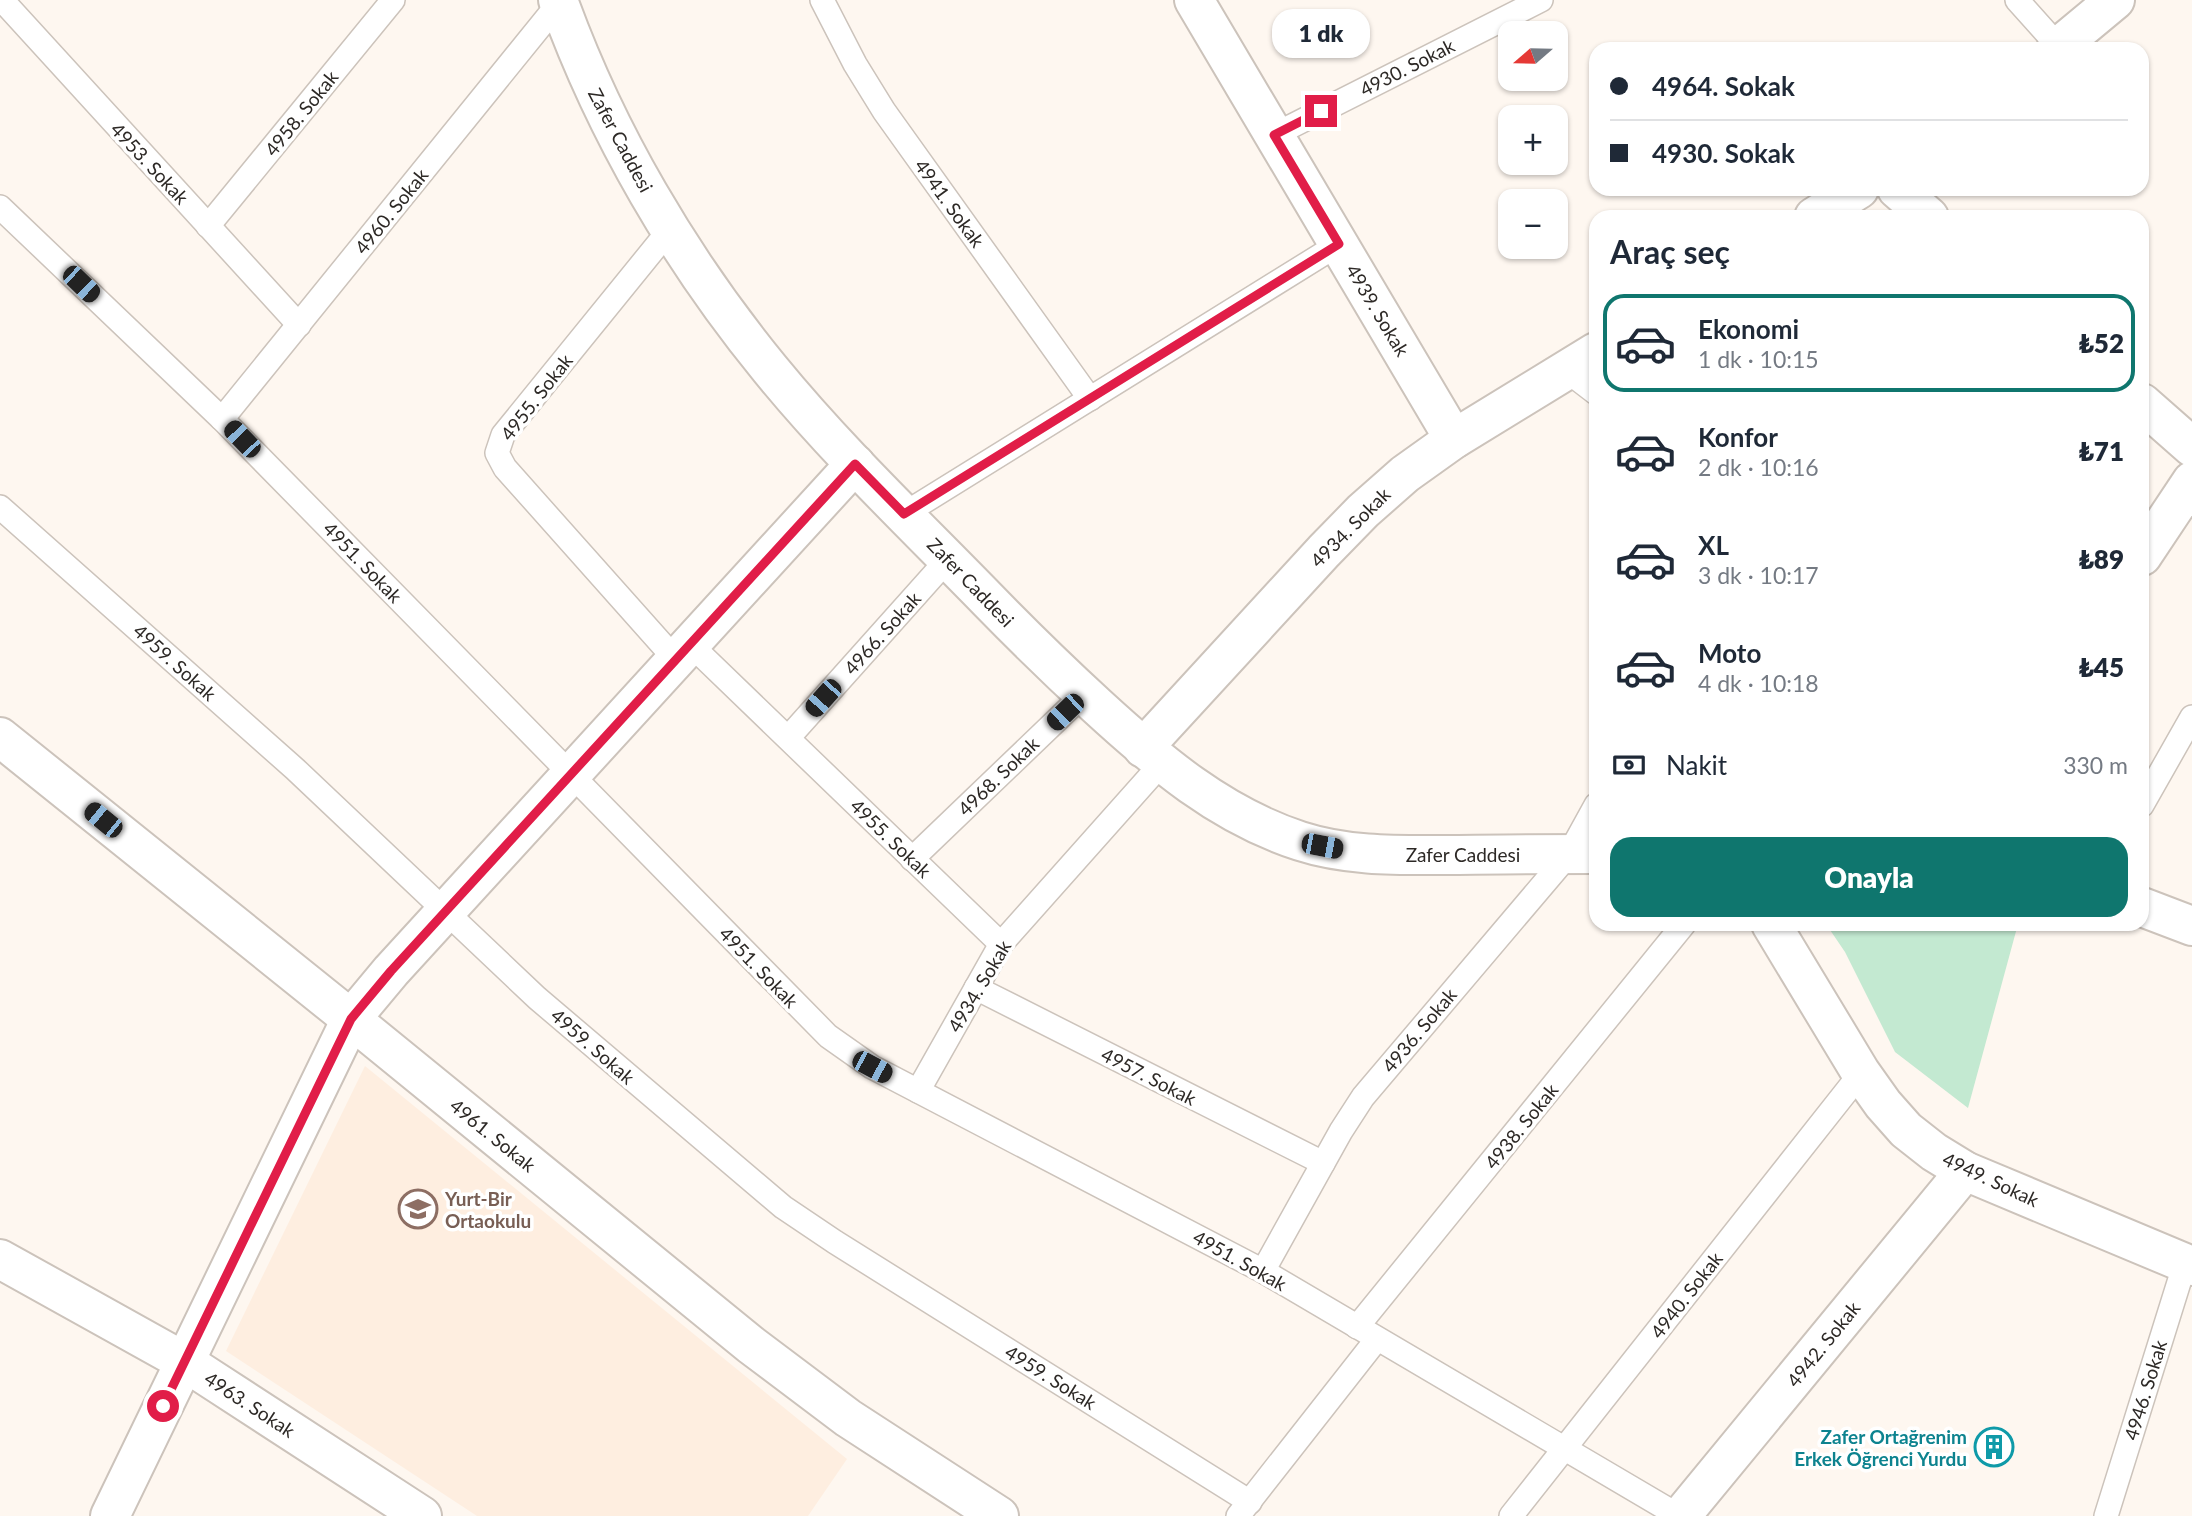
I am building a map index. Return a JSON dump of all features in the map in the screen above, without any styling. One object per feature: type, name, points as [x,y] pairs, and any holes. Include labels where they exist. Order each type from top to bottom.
[{"type":"street","name":"4939. Sokak","points":[[1194,0],[1454,439]]},
{"type":"street","points":[[2065,42],[2115,0]]},
{"type":"street","name":"Zafer Caddesi","points":[[558,2],[578,57],[614,131],[670,228],[712,292],[769,368],[855,464],[1046,660],[1153,756],[1196,790],[1249,821],[1303,842],[1360,854],[1582,854]]},
{"type":"street","points":[[1825,210],[1848,196]]},
{"type":"street","points":[[1905,196],[1921,210]]},
{"type":"street","name":"4934. Sokak","points":[[1153,756],[1363,511],[1405,474],[1454,439],[1581,361]]},
{"type":"street","points":[[2149,409],[2192,447]]},
{"type":"street","points":[[110,1516],[351,1019],[391,971],[855,464]]},
{"type":"street","points":[[2149,546],[2192,481]]},
{"type":"street","name":"4961. Sokak","points":[[0,737],[751,1345],[848,1418],[999,1516]]},
{"type":"street","points":[[2149,910],[2192,926]]},
{"type":"street","name":"4949. Sokak","points":[[1776,931],[1861,1073],[1906,1130],[1965,1171],[2188,1265]]},
{"type":"street","name":"4942. Sokak","points":[[1680,1516],[1965,1171]]},
{"type":"street","name":"4963. Sokak","points":[[0,1259],[185,1362],[422,1516]]},
{"type":"lane","name":"4953. Sokak","points":[[2,0],[299,325]]},
{"type":"lane","name":"4958. Sokak","points":[[208,226],[393,0]]},
{"type":"lane","name":"4941. Sokak","points":[[822,0],[855,64],[884,111],[1090,399]]},
{"type":"lane","name":"4930. Sokak","points":[[1274,135],[1508,7],[1541,0]]},
{"type":"lane","points":[[2017,0],[2053,42]]},
{"type":"lane","name":"4960. Sokak","points":[[222,419],[558,2]]},
{"type":"lane","name":"4951. Sokak","points":[[0,206],[222,419],[828,1036],[872,1067],[1263,1271],[1680,1516]]},
{"type":"lane","name":"4955. Sokak","points":[[670,228],[503,435],[497,453],[505,468],[683,652],[788,738],[1001,944]]},
{"type":"lane","points":[[904,514],[1339,244]]},
{"type":"lane","points":[[1581,361],[1589,378]]},
{"type":"lane","name":"4959. Sokak","points":[[0,507],[295,769],[537,998],[783,1207],[1244,1509]]},
{"type":"lane","name":"4966. Sokak","points":[[788,738],[948,559]]},
{"type":"lane","name":"4968. Sokak","points":[[912,859],[1084,694]]},
{"type":"lane","points":[[2149,793],[2192,717]]},
{"type":"lane","name":"4934. Sokak","points":[[918,1091],[1001,944],[1153,756]]},
{"type":"lane","name":"4936. Sokak","points":[[1263,1271],[1322,1163],[1356,1108],[1390,1063],[1582,854],[1589,830]]},
{"type":"lane","name":"4938. Sokak","points":[[1357,1327],[1678,931]]},
{"type":"lane","name":"4957. Sokak","points":[[976,988],[1322,1163]]},
{"type":"lane","name":"4940. Sokak","points":[[1511,1516],[1861,1073]]},
{"type":"lane","name":"4946. Sokak","points":[[2106,1516],[2188,1265]]},
{"type":"lane","points":[[1244,1509],[1377,1339]]},
{"type":"shaded area","name":"Yurt-Bir Ortaokulu","points":[[365,1066],[847,1459],[808,1516],[477,1516],[226,1351]]},
{"type":"green space","points":[[1831,931],[2016,931],[1968,1108],[1895,1052],[1845,952]]},
{"type":"place","name":"Yurt-Bir Ortaokulu","points":[[418,1209]]},
{"type":"place","name":"Zafer Ortağrenim Erkek Öğrenci Yurdu","points":[[1994,1447]]},
{"type":"route","points":[[163,1406],[351,1019],[391,971],[855,464],[904,514],[1339,244],[1274,135],[1321,111]]}]
